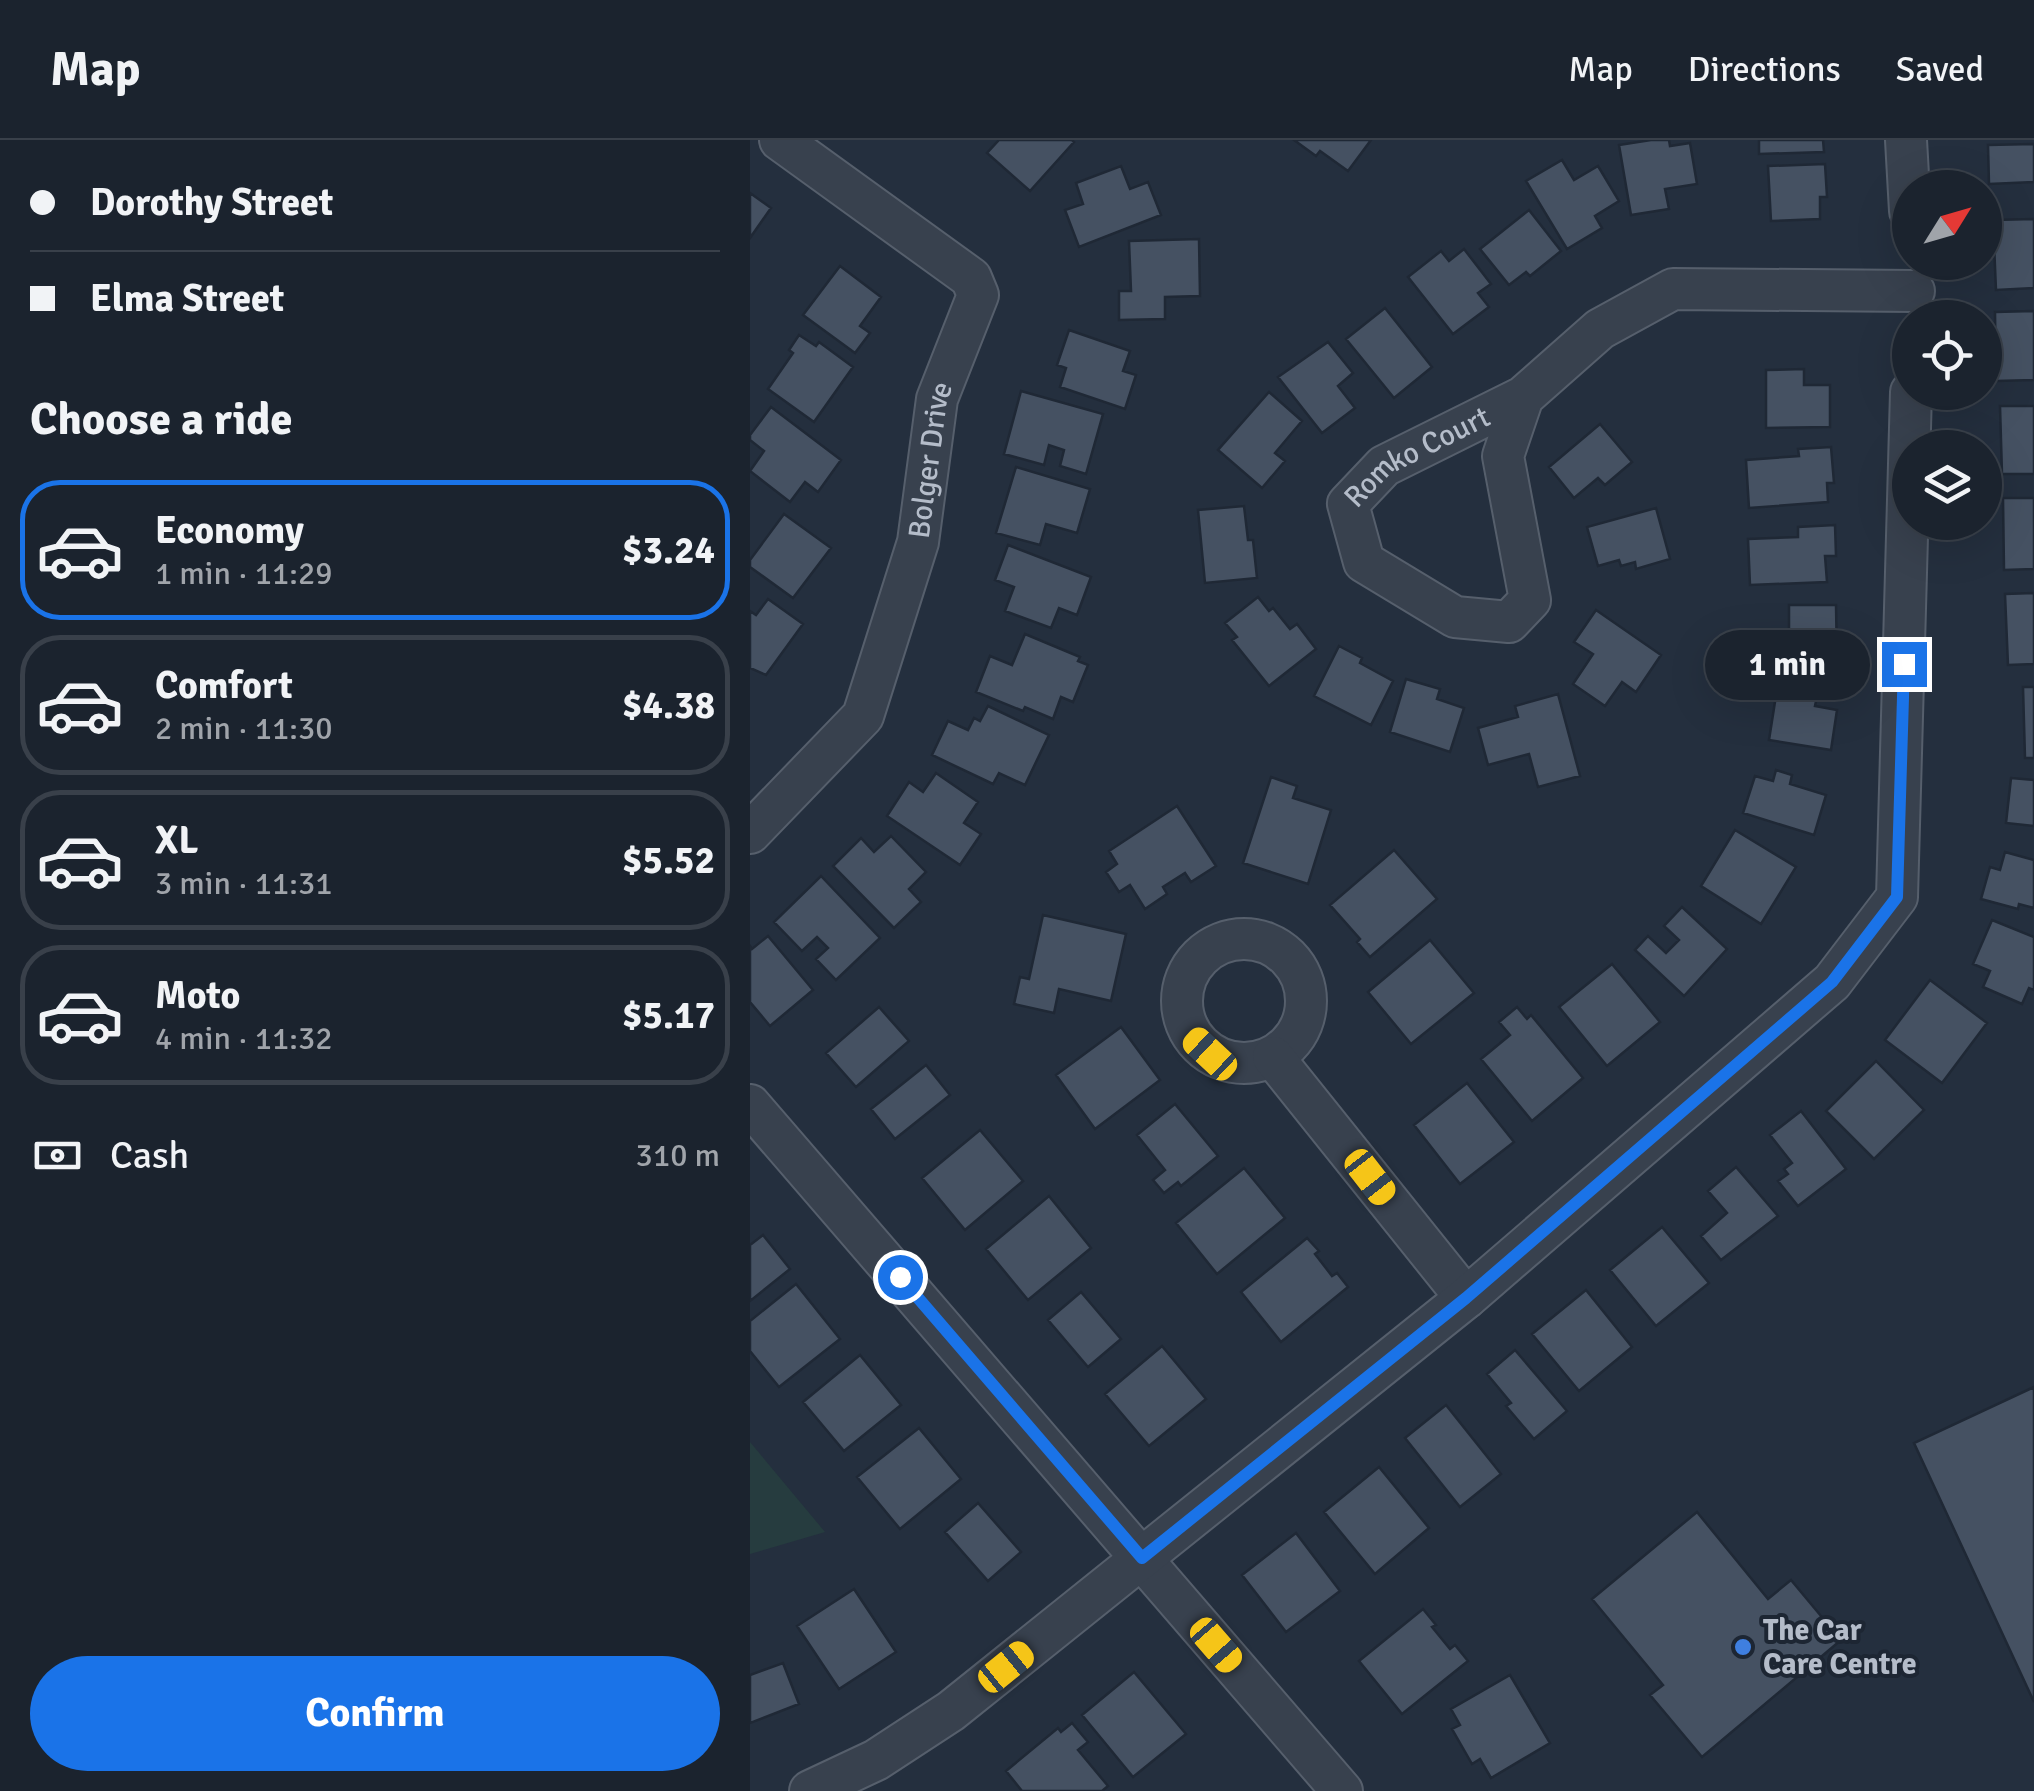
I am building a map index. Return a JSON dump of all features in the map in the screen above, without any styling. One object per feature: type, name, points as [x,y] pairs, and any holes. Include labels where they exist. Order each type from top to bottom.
[{"type":"street","name":"Bolger Drive","points":[[750,833],[863,716],[918,542],[937,400],[978,295],[971,278],[780,140]]},
{"type":"street","points":[[1906,140],[1908,170]]},
{"type":"street","name":"Romko Court","points":[[1523,397],[1502,456],[1530,600],[1508,622],[1455,617],[1364,562],[1348,504],[1384,466],[1523,397],[1600,329],[1672,289],[1913,290]]},
{"type":"street","points":[[810,1791],[876,1760],[952,1711],[1466,1298],[1832,982],[1897,897],[1911,410]]},
{"type":"street","points":[[1273,1057],[1466,1298]]},
{"type":"street","points":[[750,1105],[1342,1791]]},
{"type":"green space","points":[[750,1442],[825,1532],[750,1554]]},
{"type":"building","points":[[999,140],[1074,142],[1030,191],[987,153]]},
{"type":"building","points":[[1294,140],[1371,140],[1348,171],[1320,151],[1316,156]]},
{"type":"building","points":[[1669,140],[1670,146],[1690,143],[1697,184],[1665,189],[1669,209],[1631,215],[1619,145]]},
{"type":"building","points":[[1759,140],[1823,140],[1824,152],[1759,154]]},
{"type":"building","points":[[2034,144],[2034,182],[2002,183],[2002,170],[1989,170],[1988,145]]},
{"type":"building","points":[[1562,160],[1574,180],[1598,166],[1619,201],[1595,216],[1602,228],[1567,249],[1526,181]]},
{"type":"building","points":[[1825,164],[1827,197],[1820,197],[1820,219],[1771,221],[1768,166]]},
{"type":"building","points":[[1121,166],[1130,189],[1148,182],[1161,215],[1079,247],[1065,210],[1083,204],[1076,183]]},
{"type":"building","points":[[750,193],[771,208],[750,238]]},
{"type":"building","points":[[1529,210],[1561,251],[1530,276],[1526,272],[1509,285],[1480,249]]},
{"type":"building","points":[[2034,219],[2034,288],[1996,290],[1996,280],[2002,280],[2002,220]]},
{"type":"building","points":[[1199,239],[1200,296],[1165,297],[1165,319],[1119,320],[1119,291],[1131,291],[1129,241]]},
{"type":"building","points":[[1464,249],[1491,284],[1478,293],[1489,307],[1453,334],[1408,277],[1441,251],[1449,261]]},
{"type":"building","points":[[840,266],[881,297],[860,326],[870,333],[855,353],[803,315]]},
{"type":"building","points":[[1385,308],[1432,367],[1394,398],[1346,339]]},
{"type":"building","points":[[2034,311],[2034,380],[2002,381],[2002,312]]},
{"type":"building","points":[[1069,330],[1130,351],[1123,371],[1136,375],[1125,409],[1060,387],[1066,368],[1057,365]]},
{"type":"building","points":[[799,335],[816,346],[819,342],[853,367],[814,422],[768,389],[793,353],[789,350]]},
{"type":"building","points":[[1328,342],[1353,373],[1338,386],[1355,408],[1322,433],[1278,377]]},
{"type":"building","points":[[1804,369],[1804,385],[1830,385],[1830,427],[1766,428],[1766,370]]},
{"type":"building","points":[[1021,391],[1103,414],[1086,474],[1060,466],[1064,450],[1049,445],[1044,465],[1004,454]]},
{"type":"building","points":[[1269,392],[1302,421],[1275,453],[1285,461],[1262,488],[1218,450]]},
{"type":"building","points":[[2002,406],[2034,406],[2034,474],[2002,474]]},
{"type":"building","points":[[771,407],[841,460],[818,492],[805,482],[790,502],[750,471],[764,451],[750,440],[750,435]]},
{"type":"building","points":[[1600,424],[1632,462],[1605,485],[1598,478],[1574,498],[1549,467]]},
{"type":"building","points":[[1831,447],[1834,483],[1827,483],[1828,502],[1749,508],[1746,460],[1799,456],[1798,449]]},
{"type":"building","points":[[1016,467],[1090,489],[1077,533],[1046,524],[1040,545],[996,533]]},
{"type":"building","points":[[2003,498],[2034,498],[2034,569],[2004,570]]},
{"type":"building","points":[[1244,506],[1257,578],[1205,583],[1198,510]]},
{"type":"building","points":[[1656,508],[1670,559],[1636,569],[1635,562],[1621,566],[1619,560],[1598,566],[1587,527]]},
{"type":"building","points":[[784,514],[831,548],[793,598],[750,567],[750,560]]},
{"type":"building","points":[[1835,525],[1836,556],[1825,556],[1827,582],[1750,585],[1748,539],[1798,537],[1798,527]]},
{"type":"building","points":[[1008,545],[1091,577],[1077,615],[1059,608],[1051,628],[1005,611],[1014,587],[995,580]]},
{"type":"building","points":[[2034,593],[2034,664],[2008,665],[2005,594]]},
{"type":"building","points":[[1258,597],[1290,629],[1297,624],[1316,649],[1269,686],[1232,640],[1237,637],[1225,623]]},
{"type":"building","points":[[768,599],[803,624],[766,675],[750,668],[750,611],[756,615]]},
{"type":"building","points":[[1789,605],[1836,605],[1837,662],[1789,663]]},
{"type":"building","points":[[1596,610],[1661,655],[1636,692],[1622,682],[1605,706],[1573,684],[1593,654],[1574,642]]},
{"type":"building","points":[[1025,634],[1080,657],[1078,661],[1088,665],[1073,702],[1061,697],[1053,719],[976,692],[990,656],[1012,665]]},
{"type":"building","points":[[1339,646],[1393,681],[1371,725],[1314,696]]},
{"type":"building","points":[[1780,670],[1825,677],[1815,706],[1837,710],[1831,750],[1769,740]]},
{"type":"building","points":[[1406,679],[1440,689],[1437,699],[1464,708],[1450,752],[1390,732]]},
{"type":"building","points":[[2023,687],[2034,687],[2034,758],[2025,758]]},
{"type":"building","points":[[1558,694],[1580,776],[1538,787],[1529,754],[1488,765],[1478,728],[1518,717],[1515,706]]},
{"type":"building","points":[[988,706],[1049,735],[1025,785],[999,773],[993,784],[932,755],[948,721],[968,730],[974,718],[980,721]]},
{"type":"building","points":[[1776,770],[1792,775],[1790,784],[1826,795],[1814,835],[1743,813],[1755,776],[1773,781]]},
{"type":"building","points":[[936,773],[978,802],[964,823],[981,834],[960,865],[887,816],[909,782],[923,792]]},
{"type":"building","points":[[1271,777],[1297,786],[1293,798],[1331,810],[1308,884],[1243,863]]},
{"type":"building","points":[[2011,778],[2034,780],[2034,826],[2006,823]]},
{"type":"building","points":[[1177,806],[1216,866],[1191,882],[1185,873],[1163,887],[1167,894],[1145,909],[1130,885],[1119,892],[1106,872],[1117,864],[1109,851]]},
{"type":"building","points":[[1735,830],[1796,867],[1761,924],[1701,886]]},
{"type":"building","points":[[891,836],[926,872],[909,889],[921,902],[894,928],[833,866],[861,838],[874,852]]},
{"type":"building","points":[[1394,850],[1437,899],[1370,957],[1357,942],[1360,939],[1330,905]]},
{"type":"building","points":[[2005,852],[2034,860],[2034,908],[2019,904],[2018,909],[1981,899],[1990,867],[2000,870]]},
{"type":"building","points":[[821,876],[880,938],[836,980],[816,959],[828,948],[817,937],[802,951],[774,922]]},
{"type":"building","points":[[1682,907],[1727,949],[1684,996],[1635,950],[1648,936],[1666,953],[1679,940],[1664,926]]},
{"type":"building","points":[[1043,915],[1126,934],[1111,1001],[1059,989],[1054,1013],[1014,1004],[1020,977],[1029,979]]},
{"type":"building","points":[[1992,920],[2034,937],[2034,990],[2029,988],[2022,1004],[1983,987],[1990,971],[1973,964]]},
{"type":"building","points":[[768,936],[813,990],[770,1026],[750,1002],[750,946],[752,949]]},
{"type":"building","points":[[1430,940],[1474,993],[1411,1044],[1368,992]]},
{"type":"building","points":[[1612,964],[1660,1022],[1607,1066],[1559,1007]]},
{"type":"building","points":[[1930,980],[1987,1023],[1942,1083],[1885,1040]]},
{"type":"building","points":[[879,1007],[909,1041],[856,1087],[826,1053]]},
{"type":"building","points":[[1517,1007],[1527,1019],[1531,1015],[1583,1078],[1532,1121],[1481,1059],[1510,1035],[1499,1022]]},
{"type":"building","points":[[1121,1027],[1160,1080],[1095,1129],[1056,1075]]},
{"type":"building","points":[[1876,1061],[1924,1110],[1874,1159],[1826,1111]]},
{"type":"building","points":[[926,1065],[950,1095],[895,1139],[871,1109]]},
{"type":"building","points":[[1467,1083],[1514,1142],[1460,1184],[1414,1125]]},
{"type":"building","points":[[1175,1104],[1218,1156],[1181,1186],[1178,1182],[1164,1193],[1153,1180],[1165,1170],[1137,1135]]},
{"type":"building","points":[[1801,1111],[1846,1169],[1798,1206],[1778,1181],[1788,1174],[1784,1169],[1792,1163],[1770,1135]]},
{"type":"building","points":[[980,1130],[1023,1181],[965,1230],[922,1178]]},
{"type":"building","points":[[1736,1167],[1778,1216],[1721,1260],[1701,1236],[1727,1213],[1708,1191]]},
{"type":"building","points":[[1244,1168],[1285,1218],[1217,1274],[1176,1223]]},
{"type":"building","points":[[1049,1196],[1091,1248],[1028,1300],[986,1249]]},
{"type":"building","points":[[1662,1227],[1709,1283],[1656,1326],[1610,1270]]},
{"type":"building","points":[[763,1235],[790,1269],[750,1301],[750,1245]]},
{"type":"building","points":[[1307,1238],[1332,1276],[1337,1273],[1348,1287],[1281,1342],[1241,1292]]},
{"type":"building","points":[[796,1284],[840,1339],[779,1387],[750,1351],[750,1321]]},
{"type":"building","points":[[1586,1290],[1632,1347],[1579,1391],[1532,1334]]},
{"type":"building","points":[[1081,1292],[1121,1339],[1088,1367],[1048,1320]]},
{"type":"building","points":[[1162,1346],[1206,1399],[1149,1446],[1105,1394]]},
{"type":"building","points":[[1515,1350],[1567,1411],[1534,1439],[1506,1406],[1511,1403],[1487,1374]]},
{"type":"building","points":[[860,1355],[901,1405],[844,1451],[803,1402]]},
{"type":"building","points":[[2034,1387],[2034,1702],[1914,1443]]},
{"type":"building","points":[[1446,1405],[1501,1474],[1460,1507],[1405,1438]]},
{"type":"building","points":[[919,1428],[961,1479],[900,1529],[857,1477]]},
{"type":"building","points":[[1379,1467],[1429,1528],[1375,1574],[1324,1512]]},
{"type":"building","points":[[978,1503],[1021,1552],[988,1581],[945,1532]]},
{"type":"building","points":[[1697,1512],[1768,1599],[1791,1580],[1841,1640],[1702,1757],[1650,1695],[1663,1685],[1592,1599]]},
{"type":"building","points":[[1296,1533],[1340,1591],[1286,1632],[1242,1575]]},
{"type":"building","points":[[854,1589],[896,1652],[839,1689],[797,1626]]},
{"type":"building","points":[[1423,1609],[1450,1649],[1455,1645],[1468,1661],[1402,1714],[1359,1661]]},
{"type":"building","points":[[783,1663],[799,1704],[750,1723],[750,1675]]},
{"type":"building","points":[[1134,1672],[1186,1734],[1133,1777],[1082,1715]]},
{"type":"building","points":[[1510,1675],[1550,1743],[1491,1778],[1480,1759],[1472,1764],[1452,1729],[1460,1725],[1451,1709]]},
{"type":"building","points":[[1072,1723],[1088,1742],[1078,1750],[1108,1786],[1102,1791],[1022,1791],[1006,1771],[1058,1728],[1061,1732]]},
{"type":"place","name":"The Car Care Centre","points":[[1743,1647]]},
{"type":"route","points":[[900,1277],[1142,1558],[1466,1298],[1832,982],[1897,897],[1904,664]]}]
